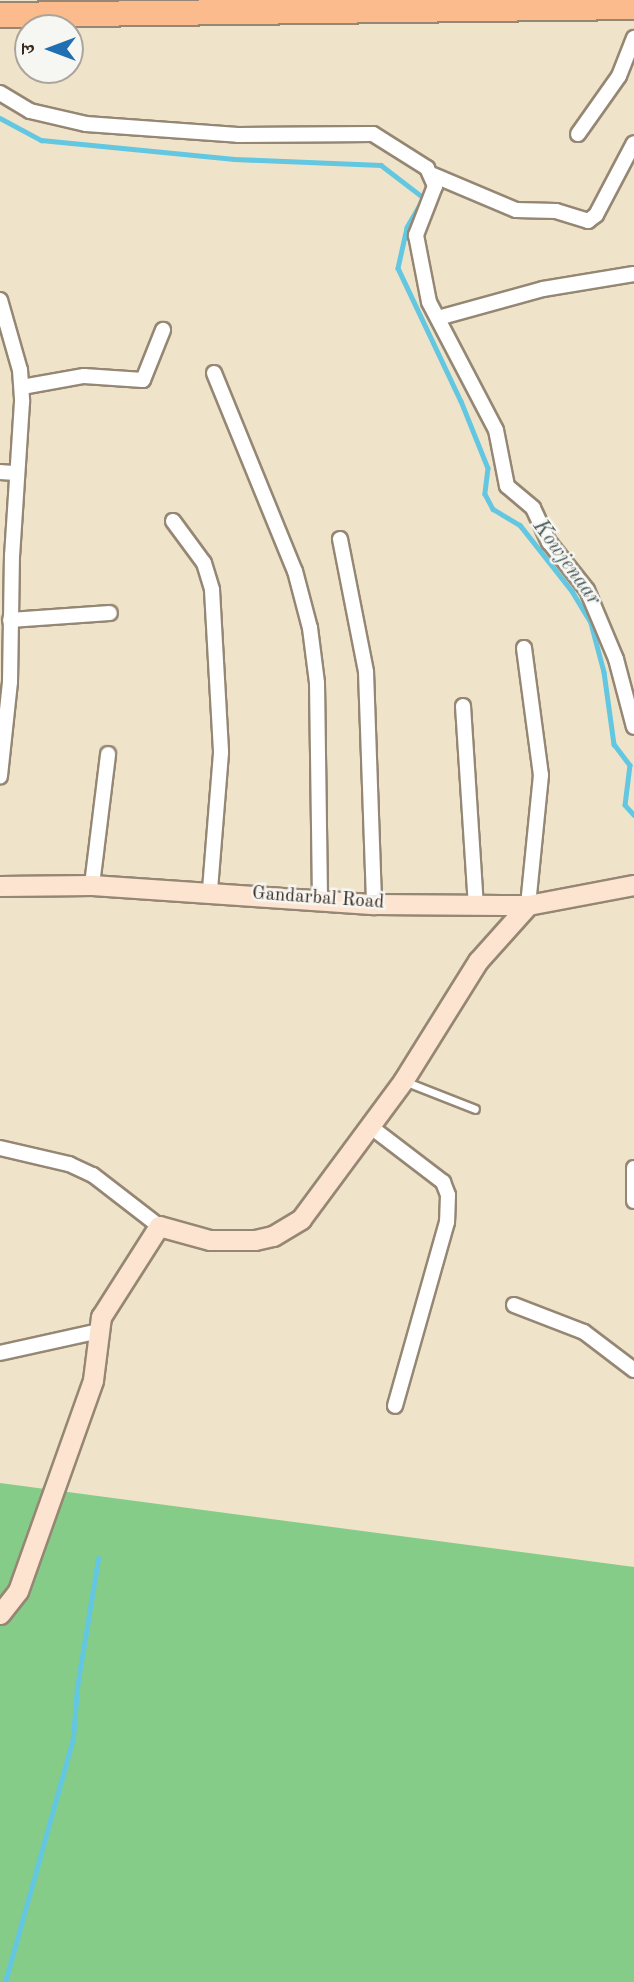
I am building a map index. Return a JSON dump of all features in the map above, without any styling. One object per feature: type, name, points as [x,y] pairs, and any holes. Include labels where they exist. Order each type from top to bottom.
[{"type":"highway","points":[[0,15],[634,6]]},
{"type":"street","points":[[578,134],[619,76],[634,38]]},
{"type":"street","points":[[0,93],[30,111],[86,124],[238,135],[373,134],[433,175],[516,210],[556,211],[588,221],[596,215],[634,143]]},
{"type":"street","points":[[433,175],[435,186],[416,235],[426,292],[496,430],[507,486],[533,509],[549,541],[587,590],[616,659],[634,727]]},
{"type":"street","points":[[438,318],[543,289],[634,274]]},
{"type":"street","points":[[0,300],[22,387],[10,620],[10,682],[0,776]]},
{"type":"street","points":[[22,387],[84,376],[143,380],[163,330]]},
{"type":"street","points":[[214,373],[295,571],[310,628],[317,683],[320,901]]},
{"type":"street","points":[[0,472],[16,473]]},
{"type":"street","points":[[173,521],[204,563],[212,590],[221,752],[210,890]]},
{"type":"street","points":[[340,539],[366,673],[374,904]]},
{"type":"street","points":[[10,620],[110,613]]},
{"type":"street","points":[[0,1148],[59,1161],[93,1175],[159,1226],[210,1240],[273,1236],[315,1206],[403,1081],[478,961],[528,905],[541,775],[524,648]]},
{"type":"street","points":[[463,706],[476,905]]},
{"type":"street","points":[[92,885],[108,754]]},
{"type":"street","name":"Gandarbal Road","points":[[0,886],[92,885],[210,890],[374,904],[528,905],[634,885]]},
{"type":"street","points":[[371,1127],[443,1182],[448,1195],[447,1222],[395,1406]]},
{"type":"street","points":[[634,1168],[634,1201]]},
{"type":"street","points":[[0,1614],[18,1591],[93,1380],[99,1331],[109,1301],[159,1226]]},
{"type":"street","points":[[514,1305],[584,1332],[634,1370]]},
{"type":"street","points":[[0,1353],[99,1331]]},
{"type":"lane","points":[[403,1081],[475,1109]]},
{"type":"green space","points":[[0,1483],[634,1567],[634,1982],[0,1982]]},
{"type":"waterway","name":"Kowjenaar","points":[[0,118],[41,140],[234,159],[381,165],[424,198],[407,228],[398,268],[461,401],[488,468],[485,494],[493,509],[520,525],[572,591],[591,623],[604,672],[614,744],[630,765],[625,805],[634,815]]},
{"type":"waterway","points":[[5,1982],[73,1738],[77,1687],[98,1559]]}]
